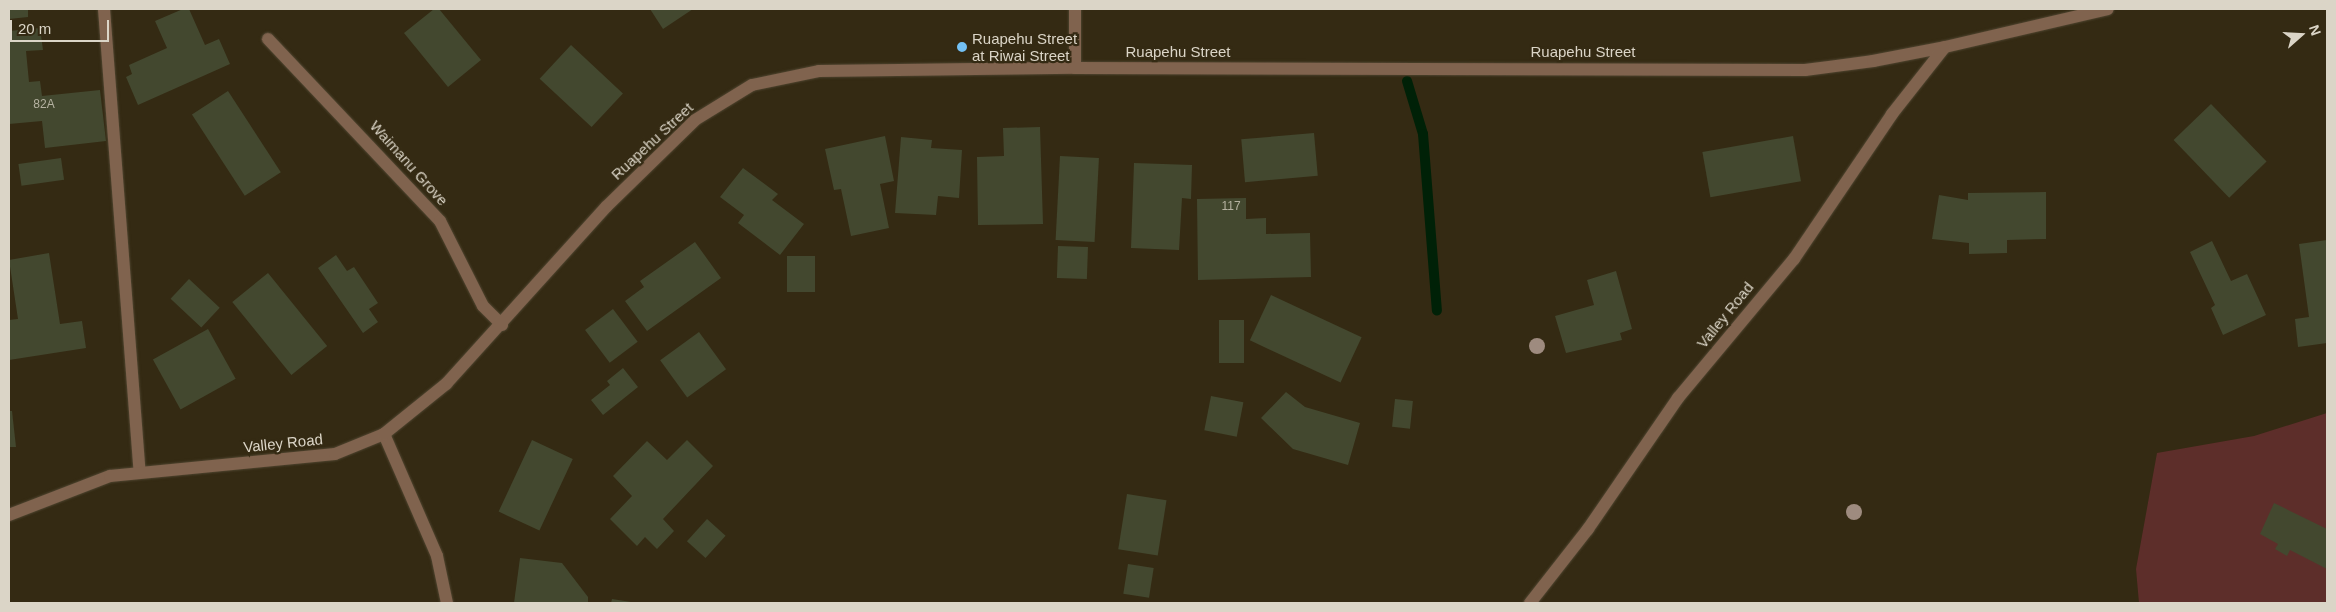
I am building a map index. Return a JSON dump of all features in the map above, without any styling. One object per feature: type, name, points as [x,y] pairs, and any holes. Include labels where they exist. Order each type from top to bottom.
[{"type":"street","points":[[104,9],[140,472]]},
{"type":"street","points":[[1075,9],[1075,68]]},
{"type":"street","name":"Ruapehu Street","points":[[384,434],[446,384],[502,325],[606,207],[695,120],[752,85],[819,71],[1075,68],[1804,70],[1874,61],[1945,47],[2108,9]]},
{"type":"street","name":"Waimanu Grove","points":[[268,39],[362,134],[440,221],[483,306],[502,325]]},
{"type":"street","name":"Valley Road","points":[[1530,603],[1588,529],[1678,398],[1794,259],[1892,114],[1945,47]]},
{"type":"street","points":[[384,434],[436,556],[447,603]]},
{"type":"street","name":"Valley Road","points":[[9,514],[110,476],[335,454],[384,434]]},
{"type":"shaded area","points":[[2327,413],[2327,603],[2139,603],[2136,569],[2157,453],[2254,436]]},
{"type":"building","points":[[9,9],[28,9],[28,17],[9,19]]},
{"type":"building","points":[[183,9],[189,9],[205,45],[219,39],[230,64],[138,105],[126,77],[132,74],[129,65],[167,48],[155,21]]},
{"type":"building","points":[[434,9],[439,9],[481,60],[448,87],[404,33]]},
{"type":"building","points":[[650,9],[693,9],[663,29]]},
{"type":"building","points":[[40,28],[43,50],[26,51],[29,82],[40,81],[42,96],[100,90],[106,141],[45,148],[42,121],[9,124],[9,31]]},
{"type":"building","points":[[571,45],[623,93],[592,127],[540,79]]},
{"type":"building","points":[[228,91],[281,172],[245,196],[192,114]]},
{"type":"building","points":[[2211,104],[2267,162],[2229,198],[2174,140]]},
{"type":"building","points":[[1040,127],[1043,224],[978,225],[977,157],[1004,156],[1003,128]]},
{"type":"building","points":[[1314,133],[1318,176],[1245,182],[1241,139]]},
{"type":"building","points":[[885,136],[894,181],[880,184],[889,228],[851,236],[841,189],[834,190],[825,149]]},
{"type":"building","points":[[1793,136],[1801,181],[1710,197],[1702,152]]},
{"type":"building","points":[[901,137],[932,140],[931,148],[962,150],[959,198],[938,196],[936,215],[895,213]]},
{"type":"building","points":[[1060,156],[1099,158],[1095,242],[1056,240]]},
{"type":"building","points":[[61,158],[64,180],[21,186],[18,164]]},
{"type":"building","points":[[1134,163],[1192,165],[1191,199],[1182,198],[1179,250],[1131,248]]},
{"type":"building","points":[[743,168],[778,194],[772,200],[804,224],[780,255],[738,223],[744,215],[720,197]]},
{"type":"building","points":[[2046,192],[2046,239],[2007,240],[2007,253],[1969,254],[1969,243],[1932,239],[1939,195],[1968,200],[1968,193]]},
{"type":"building","points":[[1246,198],[1246,219],[1266,218],[1266,234],[1310,233],[1311,277],[1198,280],[1197,199]]},
{"type":"building","points":[[2327,240],[2327,343],[2298,347],[2295,319],[2309,317],[2299,244]]},
{"type":"building","points":[[2212,241],[2231,281],[2247,274],[2266,315],[2223,335],[2211,308],[2215,305],[2190,252]]},
{"type":"building","points":[[695,242],[721,278],[647,331],[625,301],[644,287],[640,281]]},
{"type":"building","points":[[1058,246],[1088,247],[1087,279],[1057,278]]},
{"type":"building","points":[[49,253],[60,324],[82,321],[86,348],[9,360],[9,320],[18,319],[9,260]]},
{"type":"building","points":[[336,255],[347,271],[354,267],[378,303],[369,309],[378,322],[363,333],[318,268]]},
{"type":"building","points":[[787,256],[815,256],[815,292],[787,292]]},
{"type":"building","points":[[1616,271],[1632,329],[1620,333],[1622,340],[1566,353],[1555,316],[1594,305],[1587,280]]},
{"type":"building","points":[[268,273],[327,346],[291,375],[232,302]]},
{"type":"building","points":[[189,279],[220,308],[201,327],[171,299]]},
{"type":"building","points":[[1271,295],[1362,337],[1340,383],[1250,340]]},
{"type":"building","points":[[613,309],[638,342],[610,363],[585,330]]},
{"type":"building","points":[[1219,320],[1244,320],[1244,363],[1219,363]]},
{"type":"building","points":[[208,329],[236,379],[181,409],[153,360]]},
{"type":"building","points":[[699,332],[726,369],[687,397],[660,360]]},
{"type":"building","points":[[623,368],[638,387],[603,415],[591,400],[610,385],[607,381]]},
{"type":"building","points":[[1286,392],[1305,407],[1360,423],[1348,465],[1293,449],[1261,418]]},
{"type":"building","points":[[1211,396],[1243,402],[1237,437],[1204,430]]},
{"type":"building","points":[[1395,399],[1413,401],[1410,429],[1392,427]]},
{"type":"building","points":[[9,411],[12,411],[16,447],[9,447]]},
{"type":"building","points":[[532,440],[573,459],[539,531],[499,512]]},
{"type":"building","points":[[687,440],[713,466],[663,519],[674,531],[657,549],[645,537],[637,546],[610,519],[632,496],[613,476],[647,441],[667,460]]},
{"type":"building","points":[[1127,494],[1167,500],[1158,556],[1118,549]]},
{"type":"building","points":[[2274,503],[2327,529],[2327,569],[2290,550],[2287,556],[2275,549],[2278,544],[2260,534]]},
{"type":"building","points":[[707,519],[726,536],[706,558],[687,541]]},
{"type":"building","points":[[520,558],[562,563],[588,597],[588,603],[514,603]]},
{"type":"building","points":[[1128,564],[1154,568],[1149,598],[1123,594]]},
{"type":"building","points":[[612,599],[631,602],[631,603],[611,603]]},
{"type":"waterway","points":[[1407,81],[1423,134],[1437,310]]},
{"type":"place","name":"Ruapehu Street at Riwai Street","points":[[962,47]]}]
